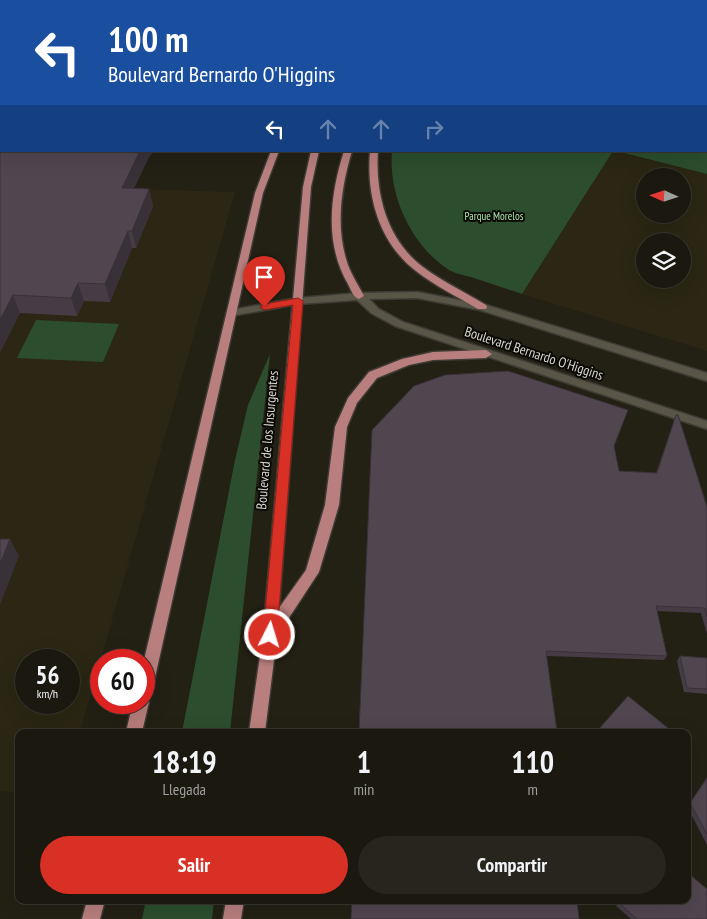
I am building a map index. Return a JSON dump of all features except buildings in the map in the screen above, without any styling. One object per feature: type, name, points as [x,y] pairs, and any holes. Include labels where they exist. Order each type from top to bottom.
[{"type":"main road","points":[[154,649],[258,193],[274,152]]},
{"type":"main road","name":"Boulevard de los Insurgentes","points":[[257,729],[270,635],[308,187],[315,152]]},
{"type":"main road","points":[[348,152],[338,198],[336,227],[343,265],[359,296]]},
{"type":"main road","points":[[374,152],[371,168],[377,205],[393,242],[417,268],[482,307]]},
{"type":"main road","name":"Boulevard Bernardo O'Higgins","points":[[231,313],[298,301],[359,296],[417,295],[482,307],[707,377]]},
{"type":"main road","name":"Boulevard Bernardo O'Higgins","points":[[359,296],[375,311],[399,324],[707,425]]},
{"type":"main road","points":[[270,635],[312,572],[332,505],[341,427],[352,401],[374,375],[406,362],[433,356],[486,354]]},
{"type":"main road","points":[[135,729],[138,714]]},
{"type":"main road","points":[[91,919],[95,904]]},
{"type":"main road","points":[[232,919],[234,904]]},
{"type":"shaded area","points":[[612,152],[682,168],[636,168],[636,223],[691,223],[691,170],[707,174],[707,351],[522,294]]},
{"type":"shaded area","points":[[0,182],[61,187],[235,192],[104,649],[90,649],[90,697],[81,729],[15,729],[15,793],[0,791]]},
{"type":"green space","name":"Parque Morelos","points":[[392,152],[612,152],[522,294],[449,270],[436,260],[424,248],[405,218],[394,185]]},
{"type":"green space","points":[[620,152],[707,152],[707,174],[691,170],[691,168],[683,168]]},
{"type":"green space","points":[[36,320],[119,324],[103,362],[17,358]]},
{"type":"green space","points":[[270,354],[230,729],[183,729],[235,460],[248,405]]},
{"type":"green space","points":[[145,904],[214,904],[212,919],[142,919]]},
{"type":"route","points":[[264,307],[298,301],[270,635]]}]
